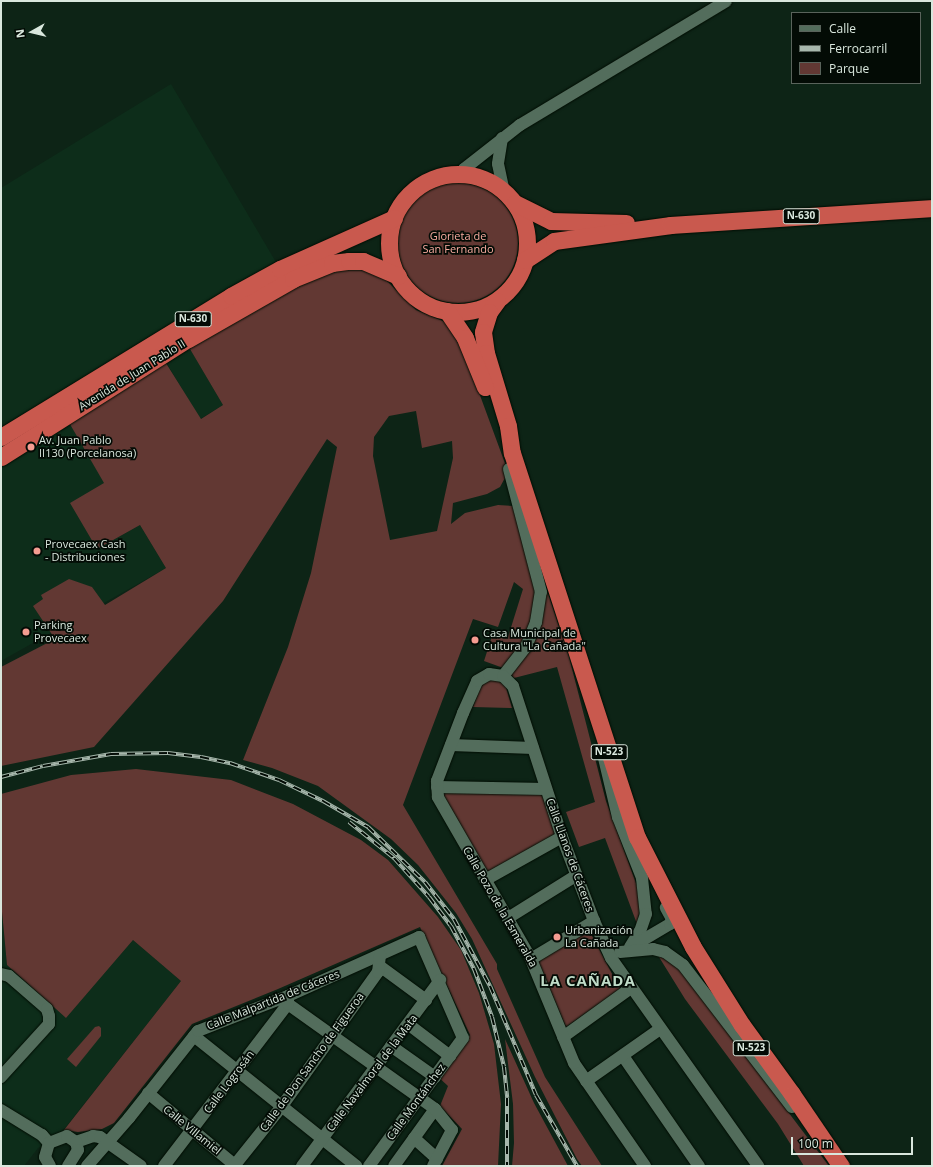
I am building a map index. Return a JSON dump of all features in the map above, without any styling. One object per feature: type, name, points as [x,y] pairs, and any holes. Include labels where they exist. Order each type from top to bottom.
[{"type":"highway","name":"N-630","points":[[509,197],[526,230],[525,260],[514,284],[497,301],[474,311],[446,311],[420,300],[398,276],[390,250],[394,218],[403,202],[420,186],[441,176],[464,174],[487,180],[535,215],[551,220],[670,225]]},
{"type":"highway","name":"N-630","points":[[525,260],[554,241],[670,225],[932,208]]},
{"type":"highway","name":"Avenida de Juan Pablo II","points":[[1,437],[230,296],[280,269],[394,218]]},
{"type":"highway","name":"Avenida de Juan Pablo II","points":[[1,457],[188,339],[293,279],[332,263],[363,260],[398,276]]},
{"type":"highway","points":[[497,301],[484,324],[484,337],[508,426],[512,453]]},
{"type":"highway","points":[[446,311],[461,330],[472,350],[500,430],[512,453]]},
{"type":"highway","name":"N-523","points":[[512,453],[580,668],[637,837],[693,947],[742,1025],[792,1094],[839,1166]]},
{"type":"highway","name":"N-523","points":[[580,668],[612,785],[638,854],[670,924],[708,987],[839,1166]]},
{"type":"street","points":[[464,174],[464,169],[520,125],[726,1]]},
{"type":"street","points":[[502,138],[498,164],[509,197]]},
{"type":"street","points":[[500,430],[541,592],[536,622],[526,647],[503,676],[489,674],[477,681],[436,787],[546,789]]},
{"type":"street","name":"Calle Llanos de Cáceres","points":[[503,676],[513,686],[562,836],[594,921],[620,953],[631,988],[758,1166]]},
{"type":"street","points":[[451,745],[533,748]]},
{"type":"street","points":[[603,753],[618,817],[642,878],[646,914],[640,932],[620,953]]},
{"type":"street","name":"Calle Pozo de la Esmeralda","points":[[436,787],[438,797],[531,959],[574,1063],[645,1166]]},
{"type":"street","points":[[485,880],[562,836]]},
{"type":"street","points":[[620,953],[670,924],[672,918],[646,863],[637,837]]},
{"type":"street","points":[[508,918],[577,875]]},
{"type":"street","points":[[531,959],[594,921]]},
{"type":"street","points":[[670,924],[676,927],[705,976],[742,1025]]},
{"type":"street","name":"Calle Malpartida de Cáceres","points":[[87,1166],[148,1094],[198,1031],[288,1000],[380,961],[420,937],[440,980]]},
{"type":"street","points":[[620,953],[653,949],[665,952],[682,965],[761,1069],[812,1131]]},
{"type":"street","points":[[380,961],[426,1000]]},
{"type":"street","name":"Calle de Don Sancho de Figueroa","points":[[235,1166],[282,1106],[332,1035],[380,961]]},
{"type":"street","points":[[1,974],[9,976],[47,1009],[49,1024],[1,1077]]},
{"type":"street","name":"Calle Navalmoral de la Mata","points":[[302,1166],[440,980]]},
{"type":"street","name":"Calle Montánchez","points":[[369,1166],[463,1038],[440,980]]},
{"type":"street","points":[[563,1037],[631,988]]},
{"type":"street","points":[[288,1000],[332,1035],[435,1109],[452,1130],[435,1162],[414,1138]]},
{"type":"street","name":"Calle Logrosán","points":[[164,1166],[238,1070],[288,1000]]},
{"type":"street","points":[[408,1024],[450,1056]]},
{"type":"street","points":[[586,1081],[660,1029]]},
{"type":"street","points":[[194,1036],[356,1166]]},
{"type":"street","points":[[392,1046],[435,1077]]},
{"type":"street","points":[[623,1056],[699,1166]]},
{"type":"street","name":"Calle Villamiel","points":[[148,1094],[235,1166]]},
{"type":"street","points":[[394,1166],[435,1109]]},
{"type":"street","points":[[1,1110],[42,1135],[49,1144]]},
{"type":"street","points":[[49,1144],[67,1136],[76,1142],[78,1150],[68,1166]]},
{"type":"street","points":[[76,1142],[93,1136],[100,1137],[141,1166]]},
{"type":"street","points":[[44,1163],[49,1144]]},
{"type":"shaded area","points":[[171,84],[280,269],[189,347],[223,405],[200,419],[166,362],[107,481],[97,549],[140,525],[166,568],[1,661],[1,188]]},
{"type":"shaded area","points":[[1,901],[7,965],[66,1018],[133,940],[181,981],[57,1138],[38,1148],[24,1166],[1,1166]]},
{"type":"green space","name":"Glorieta de San Fernando","points":[[458,183],[481,187],[501,200],[514,220],[518,243],[514,266],[501,286],[481,299],[458,303],[435,299],[415,286],[402,266],[398,243],[402,220],[415,200],[435,187]]},
{"type":"green space","points":[[354,266],[381,275],[416,310],[450,324],[467,360],[506,466],[506,476],[500,487],[487,494],[453,503],[451,524],[465,513],[498,505],[513,506],[522,515],[569,657],[606,801],[637,886],[640,909],[637,924],[605,838],[579,847],[566,812],[595,802],[557,667],[514,678],[506,669],[484,661],[493,633],[508,637],[523,589],[514,582],[498,627],[473,619],[403,805],[497,964],[497,969],[545,1077],[602,1166],[582,1166],[577,1159],[535,1077],[472,939],[456,913],[418,865],[391,839],[318,786],[272,768],[243,760],[288,647],[311,573],[337,447],[327,439],[223,601],[94,747],[1,766],[1,667],[55,639],[33,606],[43,599],[41,595],[69,579],[92,587],[105,605],[166,568],[140,525],[97,549],[70,503],[104,483],[67,419],[164,360],[201,419],[223,405],[190,349],[206,334],[326,271]],"holes":[[[416,411],[422,448],[452,441],[453,458],[437,531],[390,540],[373,456],[374,437],[389,416]]]},
{"type":"green space","points":[[495,678],[505,684],[512,708],[473,707],[482,683]]},
{"type":"green space","points":[[136,769],[231,780],[293,804],[361,840],[388,860],[438,917],[461,950],[479,993],[494,1044],[501,1104],[498,1166],[442,1166],[462,1129],[440,1106],[448,1086],[436,1075],[470,1035],[420,927],[278,989],[192,1024],[114,1123],[102,1129],[78,1132],[64,1130],[181,981],[133,940],[66,1018],[7,965],[1,901],[1,794],[71,775]]},
{"type":"green space","points":[[540,789],[558,840],[492,881],[440,793]]},
{"type":"green space","points":[[589,930],[620,989],[566,1027],[538,961]]},
{"type":"green space","points":[[663,956],[680,969],[829,1166],[804,1166],[778,1124],[685,999],[659,957]]},
{"type":"green space","points":[[99,1026],[101,1028],[101,1036],[76,1067],[67,1059],[95,1027]]},
{"type":"green space","points":[[505,1039],[534,1103],[568,1166],[512,1166],[514,1143],[513,1104]]},
{"type":"railway","points":[[1,777],[43,766],[111,754],[168,753],[201,757],[230,763],[279,780],[323,801],[368,827],[425,882],[454,919],[490,986],[536,1095],[577,1166]]},
{"type":"railway","points":[[349,822],[394,858],[429,897],[451,926],[474,969],[492,1017],[504,1067],[507,1098],[507,1166]]},
{"type":"place","name":"Av. Juan Pablo II130 (Porcelanosa)","points":[[31,447]]},
{"type":"place","name":"Provecaex Cash - Distribuciones","points":[[37,551]]},
{"type":"place","name":"Parking Provecaex","points":[[26,632]]},
{"type":"place","name":"Casa Municipal de Cultura \"La Cañada\"","points":[[475,640]]},
{"type":"place","name":"Urbanización La Cañada","points":[[557,937]]},
{"type":"district","name":"LA CAÑADA","points":[[588,981]]}]
